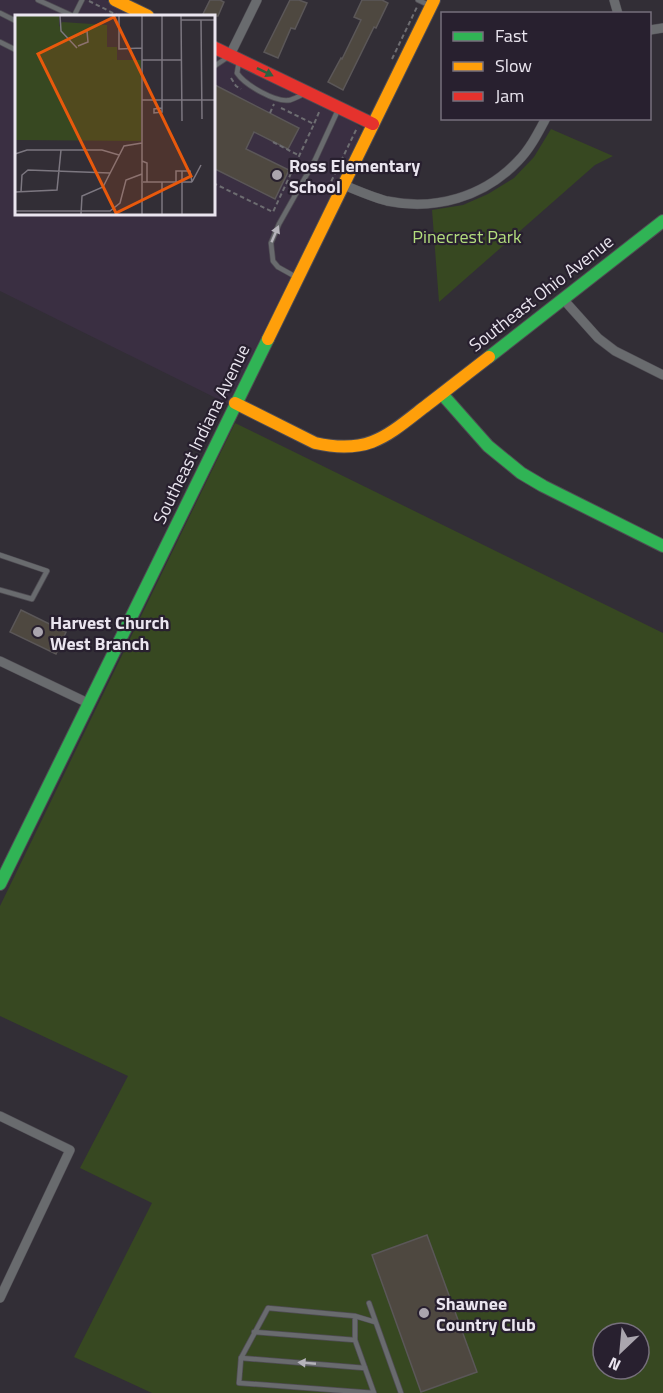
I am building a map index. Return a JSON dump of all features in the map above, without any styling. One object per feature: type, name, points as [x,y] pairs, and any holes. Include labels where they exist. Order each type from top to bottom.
[{"type":"street","points":[[115,0],[130,13]]},
{"type":"street","points":[[235,57],[256,0]]},
{"type":"street","name":"Southeast Indiana Avenue","points":[[0,884],[432,3]]},
{"type":"street","points":[[214,46],[373,124]]},
{"type":"street","points":[[344,185],[403,204],[421,205],[459,199],[478,191],[505,174],[520,160],[545,120]]},
{"type":"street","name":"Southeast Ohio Avenue","points":[[235,404],[315,443],[348,448],[375,442],[390,435],[663,221]]},
{"type":"street","points":[[563,299],[598,339],[615,351],[663,375]]},
{"type":"street","points":[[442,394],[488,446],[521,473],[663,546]]},
{"type":"street","points":[[0,661],[88,703]]},
{"type":"street","points":[[0,1116],[70,1150],[0,1298]]},
{"type":"lane","points":[[38,0],[72,15]]},
{"type":"lane","points":[[74,15],[82,0]]},
{"type":"lane","points":[[418,0],[432,3]]},
{"type":"lane","points":[[0,13],[15,20]]},
{"type":"lane","points":[[0,42],[15,50]]},
{"type":"lane","points":[[214,66],[235,57],[237,74],[248,85],[279,100],[288,101],[308,93]]},
{"type":"lane","points":[[298,278],[278,267],[273,261],[271,243],[279,224],[315,160],[339,107]]},
{"type":"lane","points":[[0,555],[47,571],[32,599],[0,590]]},
{"type":"lane","points":[[369,1303],[401,1393]]},
{"type":"lane","points":[[355,1316],[355,1341],[374,1393],[297,1390],[239,1383],[241,1358],[268,1308],[355,1316],[375,1322]]},
{"type":"lane","points":[[254,1332],[355,1341]]},
{"type":"lane","points":[[241,1358],[365,1368]]},
{"type":"path","points":[[87,0],[117,15]]},
{"type":"path","points":[[270,113],[274,104]]},
{"type":"path","points":[[214,184],[273,213],[314,124]]},
{"type":"path","points":[[273,142],[299,155]]},
{"type":"shaded area","name":"Ross Elementary School","points":[[0,0],[106,0],[138,15],[15,15],[15,214],[214,214],[214,53],[361,128],[359,137],[228,404],[0,291]]},
{"type":"green space","name":"Pinecrest Park","points":[[551,129],[613,156],[595,165],[439,302],[432,210],[463,205],[488,194],[514,178],[534,157]]},
{"type":"green space","name":"Shawnee Country Club","points":[[235,423],[663,633],[663,1393],[152,1393],[74,1357],[152,1203],[80,1168],[128,1076],[0,1016],[0,906]]},
{"type":"building","points":[[210,0],[224,2],[218,16],[202,15]]},
{"type":"building","points":[[290,0],[307,3],[295,29],[291,28],[278,58],[264,52]]},
{"type":"building","points":[[362,0],[382,0],[388,3],[343,90],[328,82],[361,20],[354,17]]},
{"type":"building","name":"Ross Elementary School","points":[[214,85],[299,128],[288,149],[254,132],[246,149],[289,170],[275,199],[214,168]]},
{"type":"building","name":"Harvest Church West Branch","points":[[21,610],[66,632],[56,654],[10,632]]},
{"type":"building","name":"Shawnee Country Club","points":[[427,1235],[477,1372],[421,1392],[372,1255]]},
{"type":"traffic: fast","points":[[489,357],[663,221]]},
{"type":"traffic: fast","points":[[0,884],[268,339]]},
{"type":"traffic: fast","points":[[442,394],[488,446],[521,473],[663,546]]},
{"type":"traffic: slow","points":[[115,0],[146,15]]},
{"type":"traffic: slow","points":[[268,339],[434,0]]},
{"type":"traffic: slow","points":[[235,403],[315,443],[334,446],[364,444],[400,426],[489,357]]},
{"type":"traffic: jam","points":[[214,47],[373,124]]},
{"type":"place","name":"Ross Elementary School","points":[[277,175]]},
{"type":"place","name":"Harvest Church West Branch","points":[[38,632]]},
{"type":"place","name":"Shawnee Country Club","points":[[424,1313]]}]
